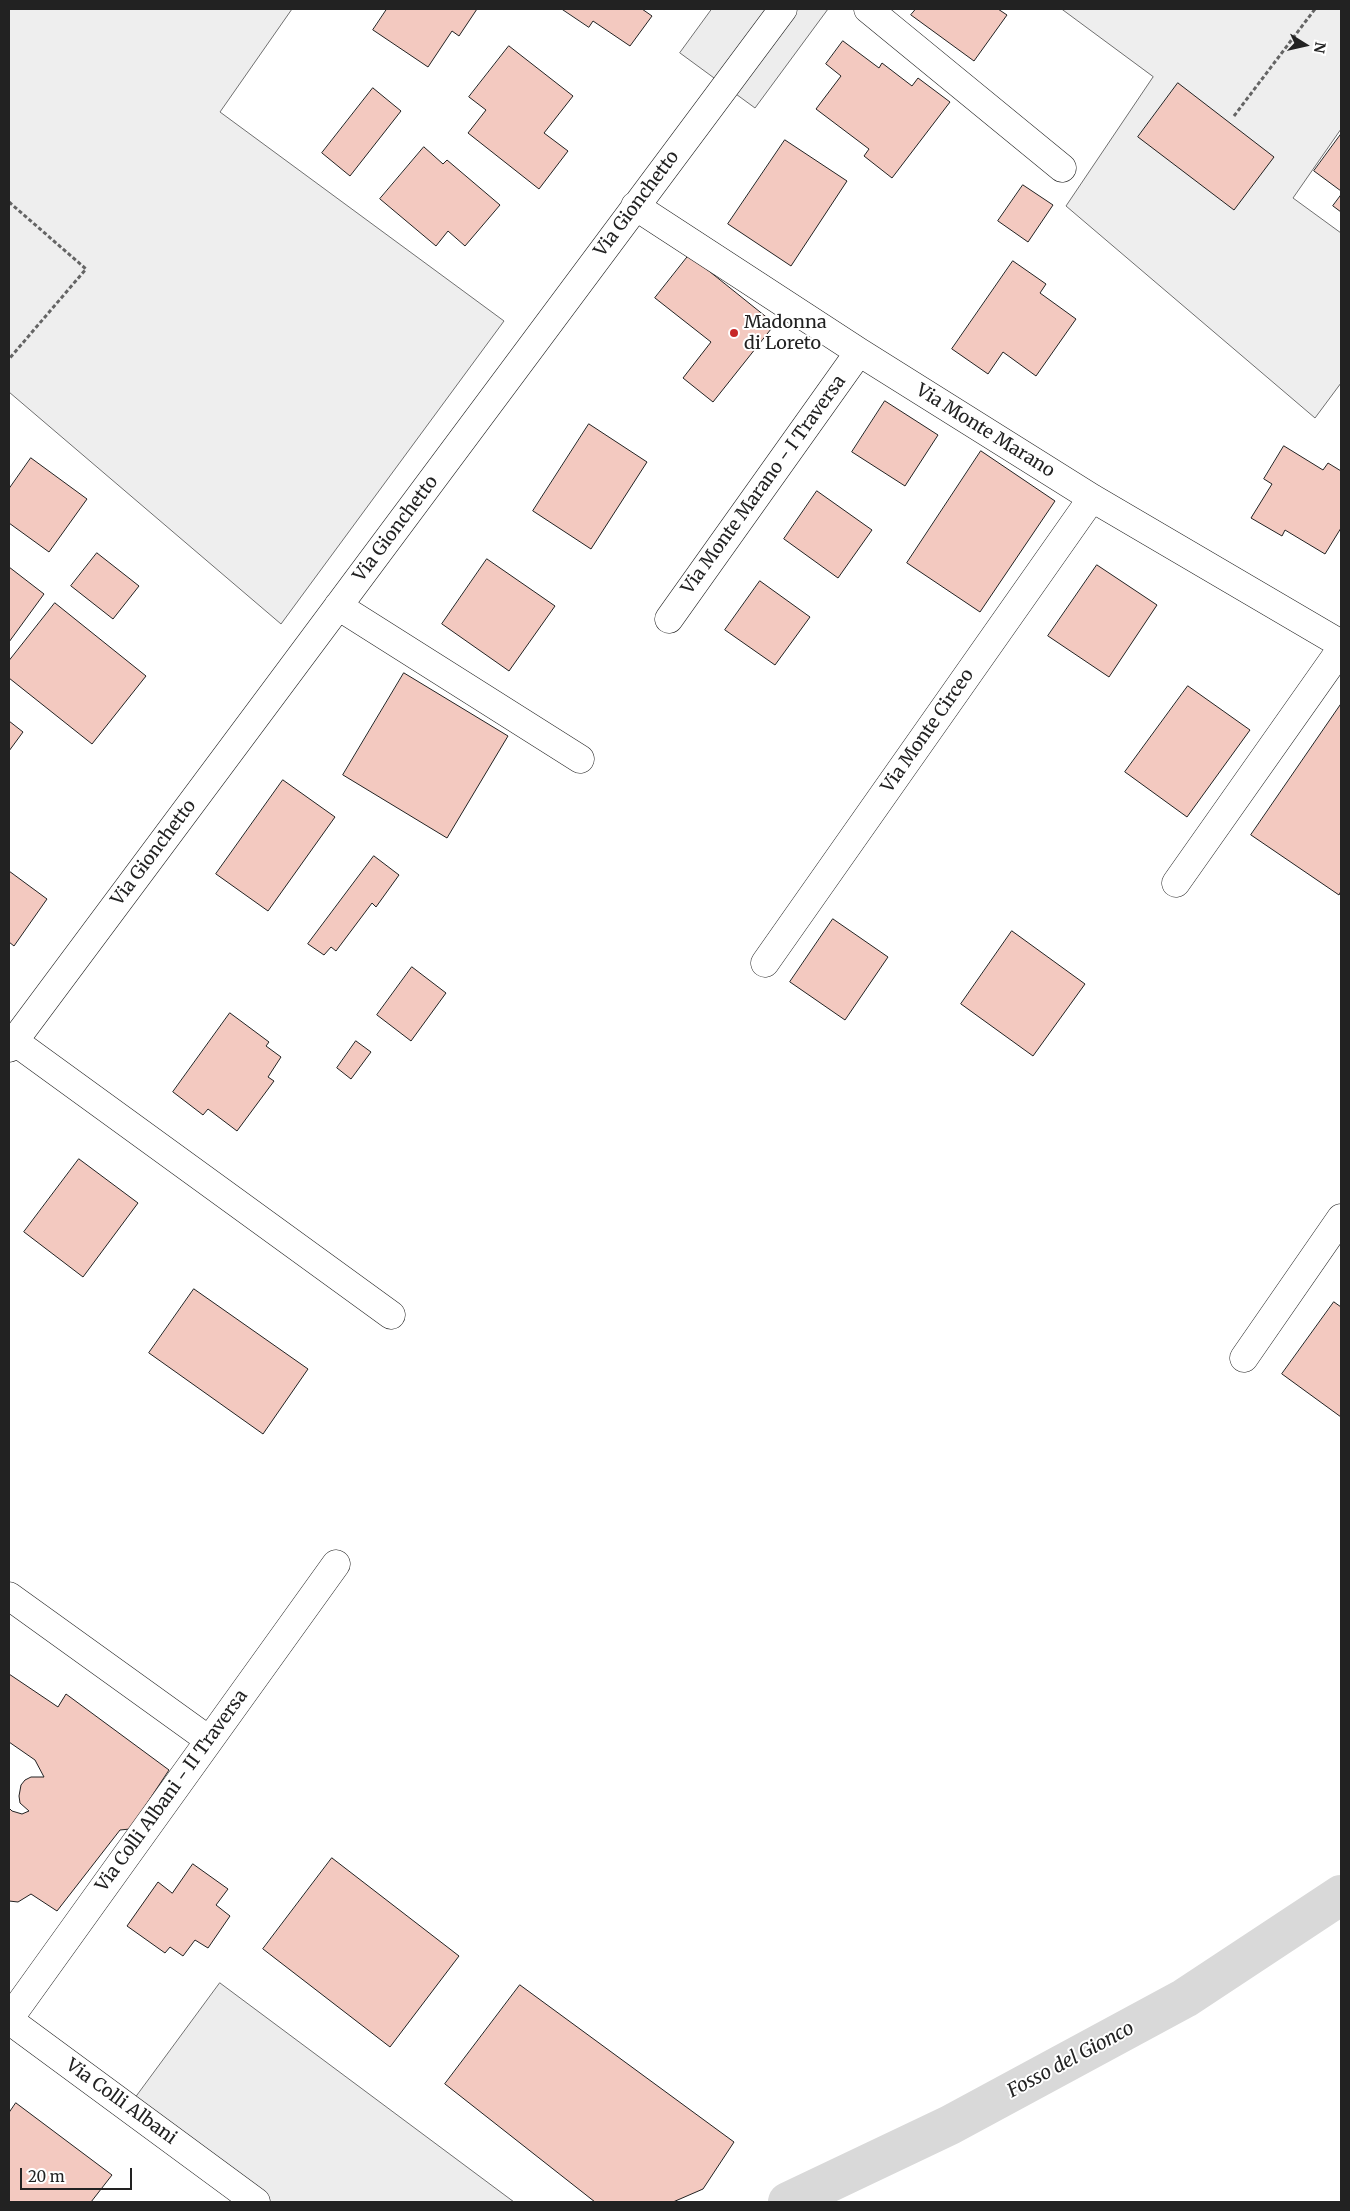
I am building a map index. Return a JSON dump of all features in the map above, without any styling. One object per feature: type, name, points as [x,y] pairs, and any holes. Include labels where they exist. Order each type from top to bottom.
[{"type":"street","name":"Via Gionchetto","points":[[11,1045],[782,9]]},
{"type":"street","points":[[868,9],[1062,168]]},
{"type":"street","name":"Via Monte Marano","points":[[635,206],[859,352],[1092,498],[1341,644]]},
{"type":"street","name":"Via Monte Marano - I Traversa","points":[[669,619],[859,352]]},
{"type":"street","name":"Via Monte Circeo","points":[[765,963],[1092,498]]},
{"type":"street","points":[[338,606],[580,760]]},
{"type":"street","points":[[1176,883],[1341,649]]},
{"type":"street","points":[[11,1045],[391,1315]]},
{"type":"street","points":[[1244,1358],[1341,1218]]},
{"type":"street","name":"Via Colli Albani - II Traversa","points":[[9,2019],[336,1564]]},
{"type":"street","points":[[9,1596],[209,1740]]},
{"type":"street","name":"Via Colli Albani","points":[[9,2019],[256,2202]]},
{"type":"path","points":[[1234,116],[1315,9]]},
{"type":"path","points":[[9,202],[86,269],[9,359]]},
{"type":"shaded area","points":[[9,9],[292,9],[220,112],[504,321],[281,624],[9,392]]},
{"type":"shaded area","points":[[712,9],[828,9],[755,108],[680,53]]},
{"type":"shaded area","points":[[1062,9],[1341,9],[1341,129],[1293,198],[1341,233],[1341,383],[1315,418],[1066,206],[1153,77]]},
{"type":"shaded area","points":[[220,1983],[514,2202],[241,2202],[125,2112]]},
{"type":"building","points":[[387,9],[477,9],[459,36],[452,31],[428,67],[373,30]]},
{"type":"building","points":[[562,9],[642,9],[652,16],[630,46],[593,21],[589,27]]},
{"type":"building","points":[[916,9],[998,9],[1007,15],[974,61],[911,15]]},
{"type":"building","points":[[843,41],[879,68],[882,63],[912,86],[918,78],[950,102],[892,178],[864,156],[869,149],[816,109],[841,76],[826,64]]},
{"type":"building","points":[[509,46],[573,96],[544,133],[568,151],[539,189],[468,133],[486,110],[469,97]]},
{"type":"building","points":[[1178,83],[1274,157],[1234,210],[1138,137]]},
{"type":"building","points":[[373,88],[401,111],[350,176],[322,153]]},
{"type":"building","points":[[1341,134],[1341,191],[1314,171]]},
{"type":"building","points":[[785,140],[847,181],[791,266],[728,224]]},
{"type":"building","points":[[424,147],[443,164],[447,160],[500,205],[465,246],[448,231],[436,246],[380,199]]},
{"type":"building","points":[[1023,185],[1053,205],[1028,242],[998,221]]},
{"type":"building","points":[[1341,195],[1341,212],[1333,206]]},
{"type":"building","name":"Madonna di Loreto","points":[[689,255],[775,324],[713,402],[683,378],[711,342],[655,298]]},
{"type":"building","points":[[1013,261],[1046,284],[1040,293],[1076,319],[1036,376],[1003,352],[988,374],[952,349]]},
{"type":"building","points":[[885,401],[938,435],[905,486],[852,452]]},
{"type":"building","points":[[589,424],[647,462],[591,549],[533,511]]},
{"type":"building","points":[[1284,446],[1323,470],[1328,463],[1341,471],[1341,528],[1325,554],[1285,530],[1282,536],[1251,518],[1272,484],[1264,479]]},
{"type":"building","points":[[981,451],[1055,501],[980,612],[907,563]]},
{"type":"building","points":[[31,458],[87,499],[49,552],[9,523],[9,489]]},
{"type":"building","points":[[817,491],[872,530],[838,578],[784,539]]},
{"type":"building","points":[[97,553],[139,586],[113,619],[71,586]]},
{"type":"building","points":[[487,559],[555,606],[509,671],[442,624]]},
{"type":"building","points":[[1097,565],[1157,605],[1109,677],[1048,636]]},
{"type":"building","points":[[9,567],[44,594],[9,642]]},
{"type":"building","points":[[760,581],[810,617],[775,665],[725,630]]},
{"type":"building","points":[[55,603],[146,676],[92,744],[9,678],[9,661]]},
{"type":"building","points":[[404,673],[508,736],[447,838],[343,775]]},
{"type":"building","points":[[1188,686],[1250,730],[1187,817],[1125,772]]},
{"type":"building","points":[[1341,704],[1341,891],[1339,895],[1251,835]]},
{"type":"building","points":[[9,721],[23,732],[9,751]]},
{"type":"building","points":[[283,780],[335,817],[268,911],[216,874]]},
{"type":"building","points":[[374,856],[399,875],[376,907],[372,903],[336,951],[331,947],[324,955],[308,944]]},
{"type":"building","points":[[9,871],[47,899],[14,946],[9,942]]},
{"type":"building","points":[[833,919],[888,957],[845,1020],[790,982]]},
{"type":"building","points":[[1012,931],[1085,984],[1033,1056],[961,1004]]},
{"type":"building","points":[[412,967],[446,993],[411,1041],[377,1015]]},
{"type":"building","points":[[230,1013],[269,1042],[266,1046],[281,1057],[268,1077],[274,1081],[237,1131],[208,1109],[203,1115],[173,1092]]},
{"type":"building","points":[[356,1041],[371,1052],[351,1079],[337,1068]]},
{"type":"building","points":[[79,1159],[138,1203],[83,1277],[24,1232]]},
{"type":"building","points":[[194,1289],[308,1369],[263,1434],[149,1353]]},
{"type":"building","points":[[1334,1302],[1341,1307],[1341,1417],[1282,1374]]},
{"type":"building","points":[[9,1674],[58,1707],[66,1694],[169,1770],[130,1829],[120,1830],[57,1911],[31,1894],[18,1902],[9,1901],[9,1808],[22,1814],[29,1811],[20,1803],[21,1785],[31,1777],[44,1777],[35,1760],[9,1742]]},
{"type":"building","points":[[332,1858],[459,1956],[390,2047],[263,1949]]},
{"type":"building","points":[[193,1864],[228,1889],[216,1905],[230,1916],[208,1948],[195,1940],[183,1956],[170,1947],[165,1953],[127,1926],[158,1882],[172,1893]]},
{"type":"building","points":[[520,1985],[734,2142],[703,2189],[673,2202],[595,2202],[445,2084]]},
{"type":"building","points":[[16,2103],[112,2175],[91,2202],[9,2202],[9,2113]]},
{"type":"waterway","name":"Fosso del Gionco","points":[[788,2202],[950,2125],[1185,1998],[1341,1895]]},
{"type":"place","name":"Madonna di Loreto","points":[[734,333]]}]
